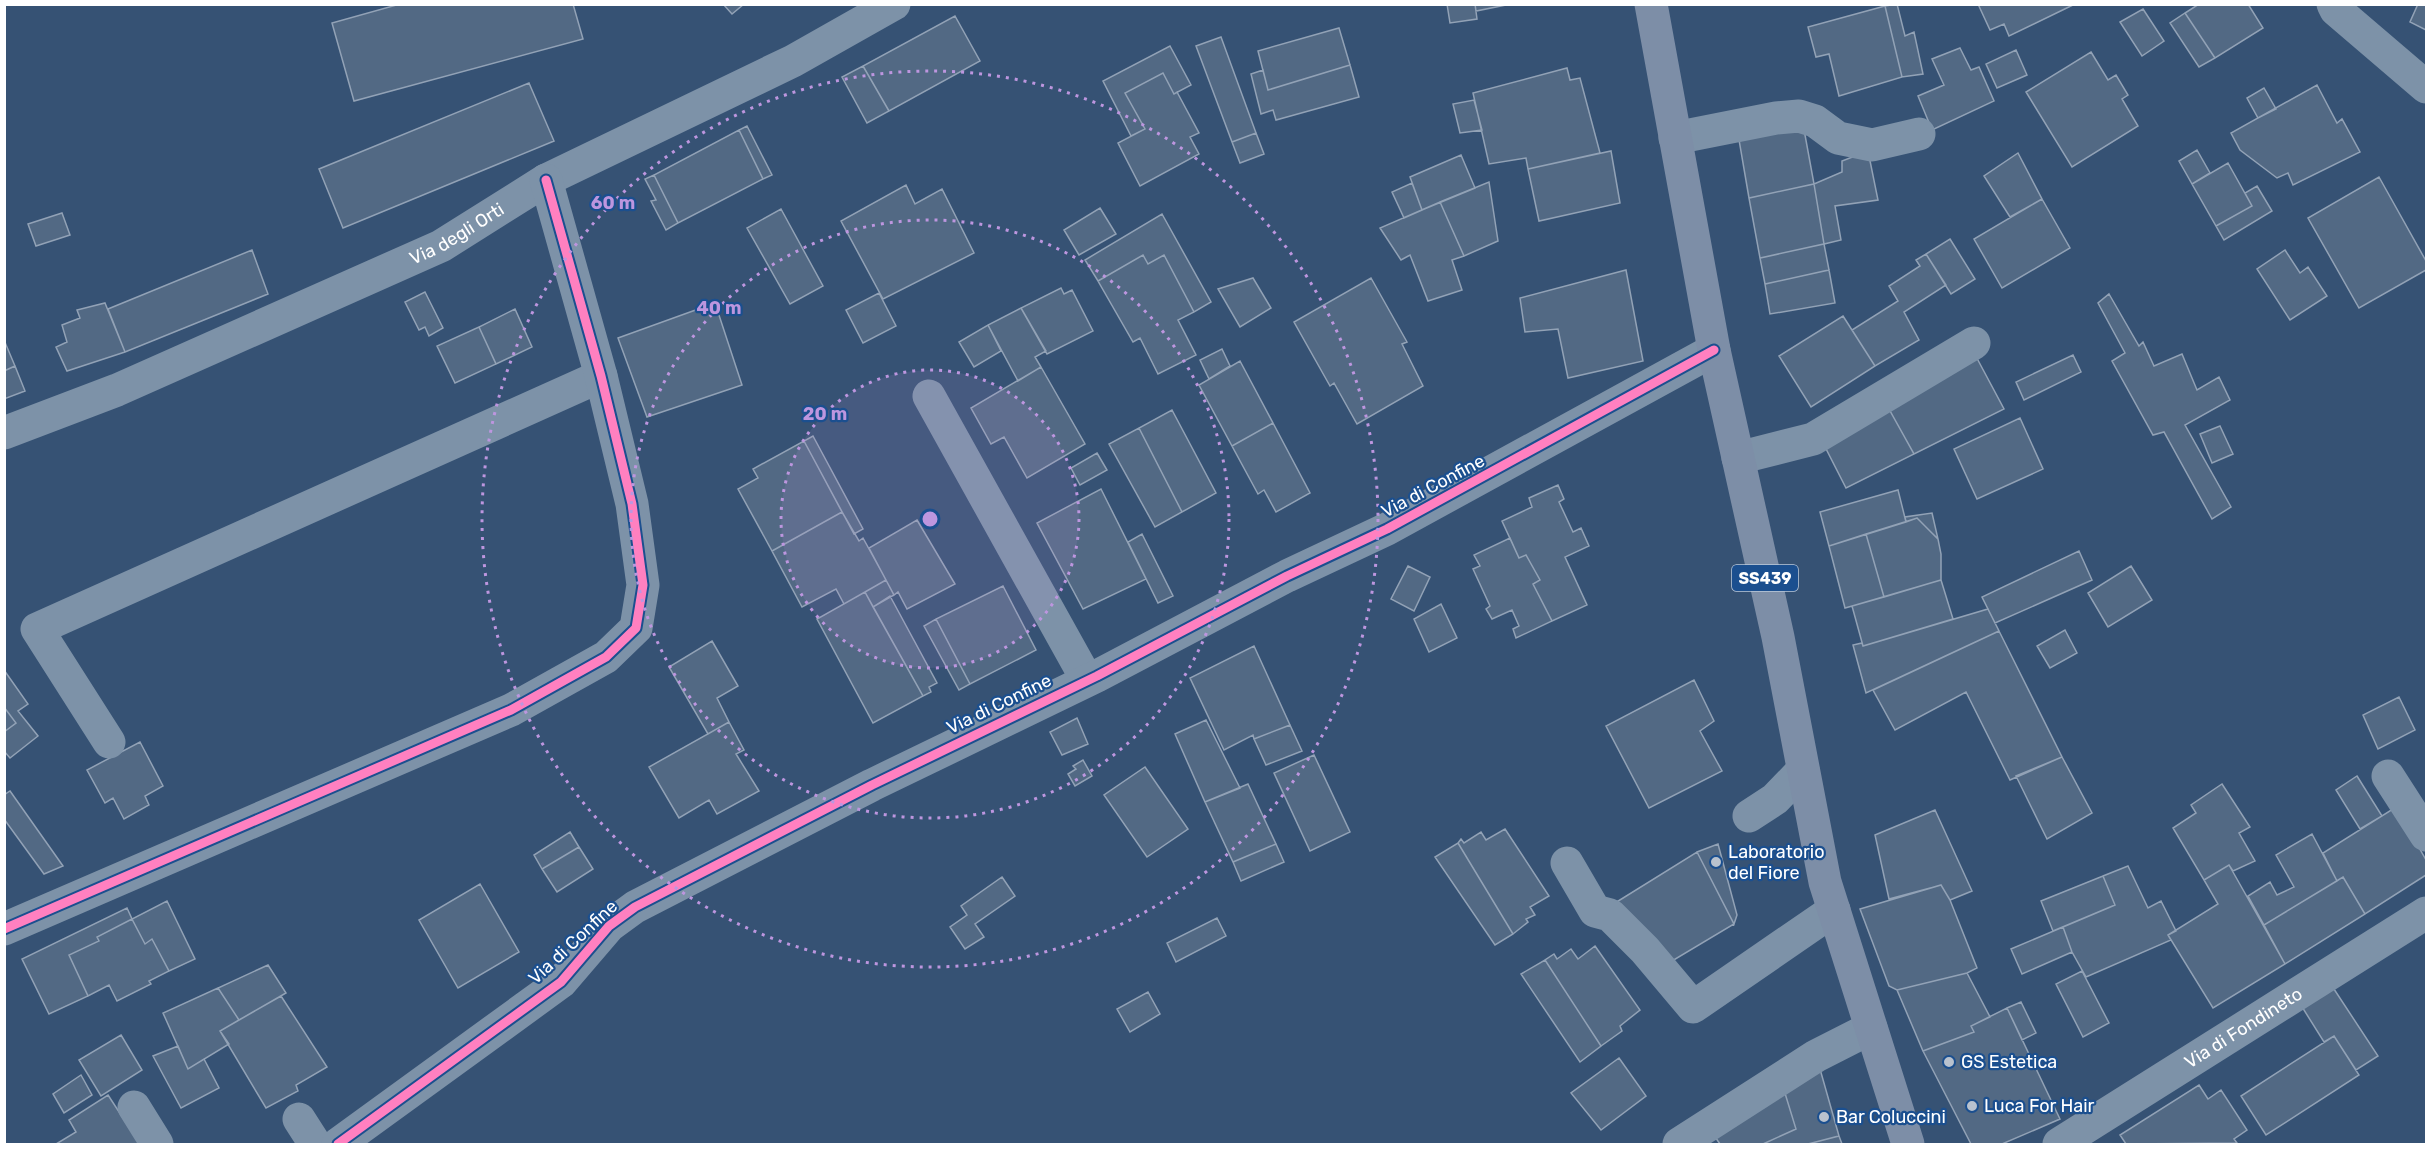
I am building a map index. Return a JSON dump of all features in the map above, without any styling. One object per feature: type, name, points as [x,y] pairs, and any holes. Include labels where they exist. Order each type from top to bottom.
[{"type":"main road","name":"SS439","points":[[1651,4],[1714,350],[1778,637],[1825,882],[1908,1144]]},
{"type":"street","name":"Via degli Orti","points":[[4,433],[117,390],[441,246],[546,180],[793,61],[894,4]]},
{"type":"street","points":[[2333,4],[2336,10],[2427,87]]},
{"type":"street","points":[[1675,138],[1776,118],[1799,116],[1815,121],[1838,138],[1872,145],[1918,134]]},
{"type":"street","points":[[4,929],[511,710],[606,657],[636,628],[644,585],[632,504],[602,376],[546,180]]},
{"type":"street","points":[[1738,458],[1813,439],[1974,343]]},
{"type":"street","name":"Via di Confine","points":[[338,1144],[561,982],[609,926],[635,907],[872,785],[1087,680],[1287,576],[1387,529],[1714,350]]},
{"type":"street","points":[[109,742],[37,629],[602,376]]},
{"type":"street","points":[[929,396],[1087,680]]},
{"type":"street","points":[[1749,816],[1775,799],[1803,770]]},
{"type":"street","points":[[2388,776],[2427,835]]},
{"type":"street","points":[[1567,863],[1595,911],[1610,915],[1645,950],[1693,1007],[1834,910]]},
{"type":"street","name":"Via di Fondineto","points":[[2059,1144],[2427,913]]},
{"type":"street","points":[[1679,1144],[1816,1056],[1871,1028]]},
{"type":"street","points":[[134,1107],[157,1144]]},
{"type":"building","points":[[400,4],[573,4],[583,39],[354,101],[332,23]]},
{"type":"building","points":[[723,4],[744,4],[732,14]]},
{"type":"building","points":[[1447,4],[1475,4],[1477,19],[1450,23]]},
{"type":"building","points":[[1475,4],[1511,4],[1476,11]]},
{"type":"building","points":[[1897,4],[1905,36],[1914,32],[1923,74],[1902,77],[1885,6]]},
{"type":"building","points":[[1978,4],[2075,4],[2009,36],[2004,24],[1990,30]]},
{"type":"building","points":[[2199,4],[2248,4],[2263,28],[2215,58],[2185,13]]},
{"type":"building","points":[[2418,4],[2426,4],[2426,30],[2410,22]]},
{"type":"building","points":[[1885,6],[1902,77],[1839,96],[1829,54],[1816,57],[1808,27]]},
{"type":"building","points":[[2143,9],[2164,41],[2142,56],[2120,22]]},
{"type":"building","points":[[2185,13],[2215,58],[2199,67],[2170,23]]},
{"type":"building","points":[[955,16],[980,61],[889,111],[863,66]]},
{"type":"building","points":[[1339,28],[1350,65],[1268,90],[1258,51]]},
{"type":"building","points":[[1221,37],[1256,133],[1232,142],[1196,46]]},
{"type":"building","points":[[1170,46],[1191,85],[1174,94],[1163,73],[1125,93],[1145,129],[1131,136],[1103,81]]},
{"type":"building","points":[[1960,48],[1971,70],[1979,67],[1994,101],[1932,130],[1918,96],[1944,85],[1932,59]]},
{"type":"building","points":[[2016,50],[2027,75],[1997,88],[1986,64]]},
{"type":"building","points":[[2091,52],[2108,80],[2116,75],[2128,95],[2122,99],[2138,126],[2072,167],[2026,92]]},
{"type":"building","points":[[1350,65],[1359,97],[1276,120],[1273,110],[1261,114],[1251,74],[1263,70],[1268,90]]},
{"type":"building","points":[[863,66],[889,111],[867,123],[842,77]]},
{"type":"building","points":[[1567,68],[1570,80],[1580,78],[1600,153],[1528,169],[1526,158],[1489,164],[1473,93]]},
{"type":"building","points":[[1163,73],[1174,94],[1177,92],[1199,133],[1190,137],[1199,154],[1140,186],[1118,143],[1145,129],[1125,93]]},
{"type":"building","points":[[529,83],[554,141],[343,228],[319,169]]},
{"type":"building","points":[[2317,85],[2337,123],[2342,119],[2360,152],[2293,185],[2288,173],[2277,178],[2240,150],[2231,133]]},
{"type":"building","points":[[2264,88],[2276,109],[2258,118],[2247,98]]},
{"type":"building","points":[[1474,100],[1482,130],[1460,133],[1453,104]]},
{"type":"building","points":[[1803,124],[1814,184],[1749,198],[1738,134]]},
{"type":"building","points":[[747,126],[772,175],[763,179],[739,130]]},
{"type":"building","points":[[739,130],[763,179],[678,223],[654,175]]},
{"type":"building","points":[[1256,133],[1264,154],[1240,163],[1232,142]]},
{"type":"building","points":[[2197,150],[2210,173],[2192,184],[2179,161]]},
{"type":"building","points":[[1611,151],[1620,203],[1539,221],[1528,169]]},
{"type":"building","points":[[1868,151],[1878,200],[1835,206],[1841,240],[1824,244],[1814,184],[1842,172],[1842,161]]},
{"type":"building","points":[[2018,153],[2042,199],[2010,217],[1984,176]]},
{"type":"building","points":[[1461,155],[1475,188],[1422,210],[1410,177]]},
{"type":"building","points":[[2228,163],[2252,206],[2216,226],[2192,184]]},
{"type":"building","points":[[654,175],[678,223],[666,230],[651,201],[656,200],[645,179]]},
{"type":"building","points":[[2379,177],[2426,261],[2426,270],[2359,308],[2308,218]]},
{"type":"building","points":[[1489,182],[1498,241],[1464,256],[1440,202]]},
{"type":"building","points":[[1412,183],[1422,210],[1404,218],[1392,192]]},
{"type":"building","points":[[1814,184],[1824,244],[1760,258],[1749,198]]},
{"type":"building","points":[[906,185],[915,204],[942,189],[974,253],[883,299],[841,221]]},
{"type":"building","points":[[2257,186],[2272,211],[2224,240],[2216,226],[2252,206],[2245,193]]},
{"type":"building","points":[[2042,199],[2070,248],[2002,288],[1974,239]]},
{"type":"building","points":[[1440,202],[1464,256],[1452,260],[1462,290],[1428,301],[1410,255],[1401,260],[1380,228]]},
{"type":"building","points":[[1100,208],[1116,234],[1079,255],[1064,230]]},
{"type":"building","points":[[781,209],[823,286],[790,304],[747,228]]},
{"type":"building","points":[[62,213],[70,235],[36,246],[28,224]]},
{"type":"building","points":[[1162,214],[1211,302],[1194,312],[1164,255],[1148,264],[1143,255],[1098,281],[1085,260]]},
{"type":"building","points":[[1950,239],[1975,279],[1951,294],[1926,254]]},
{"type":"building","points":[[1824,244],[1829,270],[1765,284],[1760,258]]},
{"type":"building","points":[[252,250],[268,294],[125,352],[108,309]]},
{"type":"building","points":[[2285,250],[2300,273],[2308,267],[2327,296],[2290,320],[2257,269]]},
{"type":"building","points":[[1926,254],[1946,285],[1904,312],[1919,340],[1875,366],[1852,330],[1898,301],[1889,286],[1920,266],[1916,260]]},
{"type":"building","points":[[1143,255],[1148,264],[1164,255],[1194,312],[1178,320],[1196,355],[1158,374],[1140,338],[1133,342],[1098,281]]},
{"type":"building","points":[[1626,270],[1643,361],[1568,378],[1558,329],[1525,332],[1520,298]]},
{"type":"building","points":[[1829,270],[1835,303],[1770,314],[1765,284]]},
{"type":"building","points":[[1253,278],[1271,308],[1240,327],[1218,289]]},
{"type":"building","points":[[1371,278],[1407,342],[1402,344],[1423,386],[1357,424],[1334,383],[1330,386],[1294,322]]},
{"type":"building","points":[[1061,288],[1064,294],[1072,290],[1093,331],[1047,354],[1021,308]]},
{"type":"building","points":[[425,292],[443,328],[429,336],[425,327],[419,330],[405,302]]},
{"type":"building","points":[[879,293],[896,326],[863,343],[846,310]]},
{"type":"building","points":[[2109,294],[2139,346],[2143,342],[2154,366],[2182,354],[2197,390],[2219,377],[2230,400],[2185,425],[2231,507],[2212,519],[2164,432],[2153,435],[2112,361],[2125,353],[2098,303]]},
{"type":"building","points":[[105,303],[125,352],[67,371],[56,347],[67,342],[62,325],[80,318],[77,310]]},
{"type":"building","points":[[715,303],[742,385],[647,417],[618,338]]},
{"type":"building","points":[[1021,308],[1046,351],[1035,357],[1041,367],[1018,381],[988,325]]},
{"type":"building","points":[[515,309],[532,347],[496,364],[479,327]]},
{"type":"building","points":[[1843,316],[1875,366],[1811,407],[1779,356]]},
{"type":"building","points":[[988,325],[1001,351],[974,367],[959,342]]},
{"type":"building","points":[[479,327],[496,364],[455,383],[437,346]]},
{"type":"building","points":[[4,340],[15,366],[4,371]]},
{"type":"building","points":[[1222,349],[1230,366],[1209,379],[1200,360]]},
{"type":"building","points":[[1972,349],[2004,409],[1914,454],[1884,400]]},
{"type":"building","points":[[2073,355],[2081,372],[2024,400],[2016,382]]},
{"type":"building","points":[[1240,361],[1273,423],[1232,446],[1199,385]]},
{"type":"building","points":[[15,366],[25,391],[4,399],[4,371]]},
{"type":"building","points":[[1041,367],[1085,444],[1027,478],[1004,437],[991,444],[971,408]]},
{"type":"building","points":[[1884,400],[1914,454],[1846,488],[1820,437]]},
{"type":"building","points":[[1172,410],[1216,493],[1182,512],[1139,428]]},
{"type":"building","points":[[2020,418],[2043,469],[1977,499],[1954,449]]},
{"type":"building","points":[[1273,423],[1310,493],[1276,512],[1264,490],[1258,494],[1232,446]]},
{"type":"building","points":[[2220,426],[2233,454],[2212,463],[2200,434]]},
{"type":"building","points":[[1139,428],[1182,512],[1155,527],[1109,444]]},
{"type":"building","points":[[813,436],[863,529],[854,534],[804,441]]},
{"type":"building","points":[[804,441],[842,512],[772,551],[738,489],[758,478],[753,469]]},
{"type":"building","points":[[1097,453],[1107,470],[1080,485],[1071,468]]},
{"type":"building","points":[[1558,485],[1564,499],[1559,502],[1573,532],[1581,528],[1589,546],[1565,557],[1587,605],[1552,621],[1533,584],[1540,580],[1526,555],[1519,558],[1502,521],[1532,507],[1529,498]]},
{"type":"building","points":[[1101,489],[1146,579],[1083,609],[1037,523]]},
{"type":"building","points":[[1898,490],[1906,522],[1829,546],[1820,512]]},
{"type":"building","points":[[842,512],[859,541],[863,538],[886,580],[844,604],[836,589],[802,607],[772,551]]},
{"type":"building","points":[[1932,513],[1938,539],[1917,518],[1906,522],[1905,517]]},
{"type":"building","points":[[1917,518],[1938,539],[1941,554],[1941,580],[1884,597],[1866,534]]},
{"type":"building","points":[[917,520],[955,584],[907,609],[898,592],[894,595],[869,548]]},
{"type":"building","points":[[1142,534],[1173,596],[1158,603],[1128,542]]},
{"type":"building","points":[[1866,534],[1884,597],[1845,608],[1829,546]]},
{"type":"building","points":[[1510,538],[1519,558],[1526,555],[1540,580],[1533,584],[1552,621],[1516,638],[1513,629],[1519,626],[1512,610],[1492,619],[1486,609],[1490,606],[1473,569],[1480,566],[1474,555]]},
{"type":"building","points":[[2079,551],[2092,580],[1995,623],[1982,597]]},
{"type":"building","points":[[1408,566],[1430,577],[1414,611],[1391,599]]},
{"type":"building","points":[[2131,566],[2152,600],[2108,627],[2088,593]]},
{"type":"building","points":[[886,580],[894,595],[873,607],[865,592]]},
{"type":"building","points":[[1941,580],[1953,619],[1863,646],[1852,606]]},
{"type":"building","points":[[1003,586],[1036,650],[970,684],[936,619]]},
{"type":"building","points":[[865,592],[923,696],[873,723],[817,619]]},
{"type":"building","points":[[890,596],[937,683],[929,687],[931,692],[923,696],[873,607]]},
{"type":"building","points":[[1441,604],[1457,638],[1429,652],[1414,619]]},
{"type":"building","points":[[1988,609],[1999,631],[1866,693],[1853,645],[1862,643],[1863,646]]},
{"type":"building","points":[[936,619],[970,684],[959,690],[924,626]]},
{"type":"building","points":[[2065,630],[2077,653],[2050,668],[2037,646]]},
{"type":"building","points":[[1999,631],[2062,757],[2010,780],[1966,692],[1895,730],[1873,690]]},
{"type":"building","points":[[712,641],[738,686],[717,698],[729,722],[708,734],[669,667]]},
{"type":"building","points":[[1254,646],[1290,725],[1254,739],[1253,735],[1224,750],[1190,678]]},
{"type":"building","points":[[4,670],[28,704],[18,711],[38,736],[10,758],[4,751],[4,732],[16,723],[4,707]]},
{"type":"building","points":[[1694,680],[1714,721],[1700,731],[1722,771],[1649,808],[1606,726]]},
{"type":"building","points":[[2399,697],[2415,730],[2378,749],[2363,715]]},
{"type":"building","points":[[4,707],[16,723],[4,732]]},
{"type":"building","points":[[1077,718],[1088,744],[1062,755],[1050,732]]},
{"type":"building","points":[[1206,720],[1240,788],[1205,802],[1175,734]]},
{"type":"building","points":[[729,722],[744,750],[736,754],[759,791],[717,814],[709,800],[679,818],[649,767]]},
{"type":"building","points":[[1290,725],[1302,751],[1266,765],[1254,739]]},
{"type":"building","points":[[140,742],[163,786],[145,796],[149,805],[124,819],[113,798],[105,803],[87,770]]},
{"type":"building","points":[[1314,755],[1350,832],[1310,851],[1274,773]]},
{"type":"building","points":[[2062,757],[2092,813],[2047,839],[2016,776]]},
{"type":"building","points":[[1083,760],[1092,776],[1075,786],[1068,774],[1076,769],[1073,766]]},
{"type":"building","points":[[1145,767],[1188,829],[1147,857],[1104,795]]},
{"type":"building","points":[[2357,776],[2382,816],[2360,829],[2336,790]]},
{"type":"building","points":[[1248,784],[1276,844],[1233,862],[1205,802]]},
{"type":"building","points":[[2222,784],[2250,827],[2239,833],[2255,861],[2233,871],[2229,865],[2204,880],[2173,828],[2196,813],[2191,805]]},
{"type":"building","points":[[10,791],[63,866],[44,874],[4,819],[4,795]]},
{"type":"building","points":[[2396,807],[2426,860],[2426,875],[2365,914],[2343,877],[2337,881],[2323,853]]},
{"type":"building","points":[[1935,810],[1972,891],[1950,900],[1941,885],[1889,899],[1875,835]]},
{"type":"building","points":[[1505,829],[1549,896],[1530,907],[1535,915],[1526,919],[1528,922],[1513,934],[1458,843],[1461,839],[1464,843],[1481,832],[1486,840]]},
{"type":"building","points":[[570,832],[579,847],[542,869],[534,855]]},
{"type":"building","points":[[2312,834],[2337,881],[2264,925],[2248,896],[2270,882],[2277,895],[2294,887],[2276,855]]},
{"type":"building","points":[[1458,843],[1513,934],[1495,945],[1435,857]]},
{"type":"building","points":[[1276,844],[1284,862],[1241,881],[1233,862]]},
{"type":"building","points":[[1718,844],[1737,915],[1734,924],[1697,852]]},
{"type":"building","points":[[579,847],[593,869],[557,892],[542,869]]},
{"type":"building","points":[[1697,852],[1734,924],[1667,964],[1615,903]]},
{"type":"building","points":[[2229,865],[2285,964],[2213,1008],[2168,935],[2218,904],[2204,880]]},
{"type":"building","points":[[2128,866],[2148,908],[2161,901],[2176,931],[2168,935],[2171,940],[2086,977],[2072,952],[2063,927],[2115,905],[2103,876]]},
{"type":"building","points":[[2103,876],[2115,905],[2053,931],[2041,901]]},
{"type":"building","points":[[1002,877],[1015,896],[975,924],[984,937],[965,949],[950,927],[967,915],[961,906]]},
{"type":"building","points":[[2343,877],[2365,914],[2285,964],[2264,925]]},
{"type":"building","points":[[480,884],[519,952],[458,988],[419,920]]},
{"type":"building","points":[[1941,885],[1950,900],[1977,968],[1967,973],[1897,990],[1889,986],[1860,909]]},
{"type":"building","points":[[167,901],[195,959],[169,971],[152,939],[145,944],[132,919]]},
{"type":"building","points":[[127,908],[132,919],[97,937],[99,941],[69,955],[88,996],[49,1014],[22,959]]},
{"type":"building","points":[[1217,918],[1226,936],[1176,962],[1167,943]]},
{"type":"building","points":[[132,919],[145,944],[152,939],[169,971],[149,981],[151,984],[117,1001],[109,985],[88,996],[69,955],[99,941],[97,937]]},
{"type":"building","points":[[2063,927],[2072,952],[2022,974],[2011,949]]},
{"type":"building","points":[[1595,946],[1640,1010],[1620,1026],[1622,1031],[1601,1046],[1545,960],[1554,954],[1557,959],[1571,949],[1578,959]]},
{"type":"building","points":[[1545,960],[1601,1046],[1580,1062],[1521,974]]},
{"type":"building","points":[[268,965],[286,993],[239,1020],[218,988]]},
{"type":"building","points":[[2082,971],[2109,1023],[2083,1037],[2056,984]]},
{"type":"building","points":[[1967,973],[1990,1017],[1971,1026],[1974,1032],[1923,1051],[1897,990]]},
{"type":"building","points":[[2330,983],[2378,1056],[2356,1070],[2334,1036],[2324,1042],[2299,1002]]},
{"type":"building","points":[[218,988],[239,1020],[220,1031],[229,1044],[188,1069],[163,1013]]},
{"type":"building","points":[[1148,992],[1160,1014],[1130,1032],[1117,1009]]},
{"type":"building","points":[[281,996],[327,1067],[296,1085],[298,1091],[266,1108],[220,1031]]},
{"type":"building","points":[[2021,1002],[2036,1033],[2022,1040],[2007,1008]]},
{"type":"building","points":[[2007,1008],[2060,1119],[2002,1144],[1971,1144],[1923,1051],[1974,1032],[1971,1026]]},
{"type":"building","points":[[121,1035],[142,1070],[101,1096],[79,1060]]},
{"type":"building","points":[[2334,1036],[2359,1075],[2266,1135],[2241,1096]]},
{"type":"building","points":[[178,1046],[188,1069],[204,1059],[219,1088],[181,1108],[153,1056]]},
{"type":"building","points":[[1619,1058],[1646,1096],[1601,1130],[1571,1093]]},
{"type":"building","points":[[1820,1069],[1839,1136],[1808,1144],[1763,1144],[1796,1129],[1784,1090]]},
{"type":"building","points":[[81,1075],[92,1095],[64,1113],[53,1094]]},
{"type":"building","points":[[2199,1085],[2208,1099],[2221,1090],[2247,1130],[2234,1139],[2237,1143],[2126,1144],[2120,1135]]},
{"type":"building","points":[[1784,1090],[1796,1129],[1763,1144],[1720,1144],[1713,1134]]},
{"type":"building","points":[[108,1095],[140,1144],[56,1144],[76,1132],[69,1120]]},
{"type":"building","points":[[1839,1136],[1842,1144],[1808,1144]]},
{"type":"cycle path","points":[[4,929],[511,710],[606,657],[636,628],[643,585],[632,504],[601,376],[546,180]]},
{"type":"cycle path","points":[[338,1144],[561,982],[609,926],[635,907],[872,785],[1097,676],[1287,576],[1387,529],[1714,350]]},
{"type":"place","name":"Laboratorio del Fiore","points":[[1716,862]]},
{"type":"place","name":"GS Estetica","points":[[1949,1062]]},
{"type":"place","name":"Luca For Hair","points":[[1972,1106]]},
{"type":"place","name":"Bar Coluccini","points":[[1824,1117]]}]
